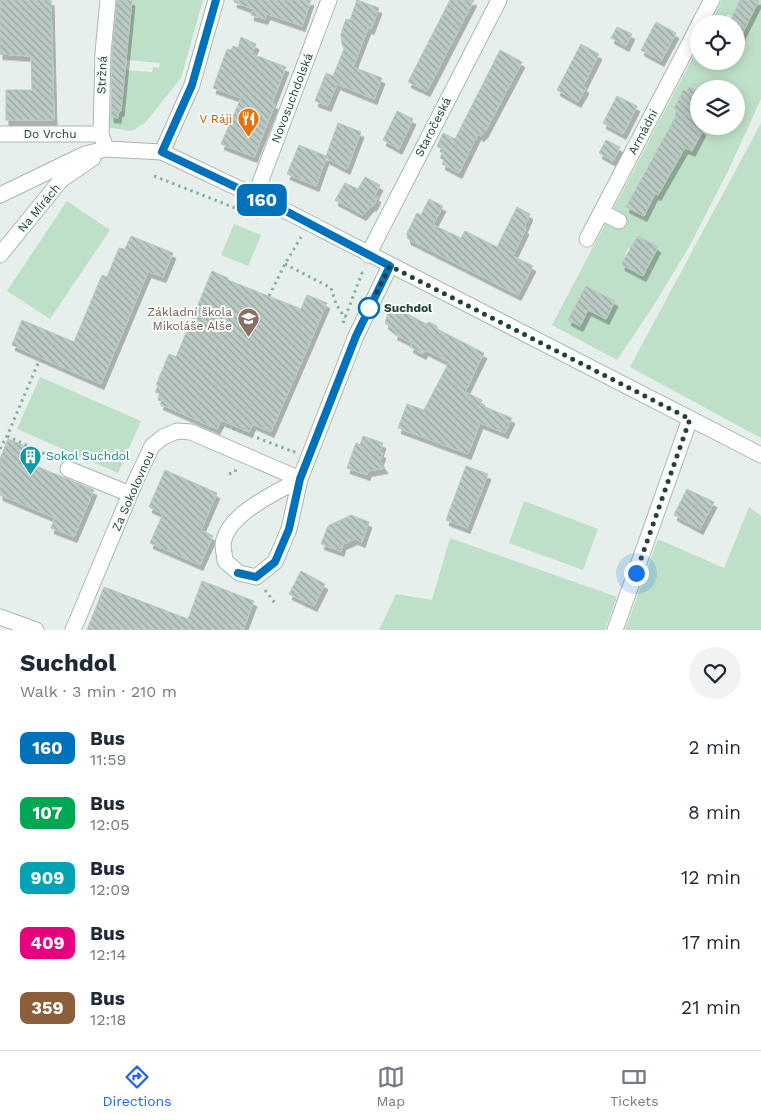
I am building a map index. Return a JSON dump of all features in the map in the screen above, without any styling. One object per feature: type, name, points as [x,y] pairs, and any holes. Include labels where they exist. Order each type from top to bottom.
[{"type":"street","name":"Stržná","points":[[106,149],[100,134],[103,53],[108,0]]},
{"type":"street","points":[[162,152],[192,85],[216,0]]},
{"type":"street","name":"Novosuchdolská","points":[[255,196],[329,0]]},
{"type":"street","name":"Staročeská","points":[[368,254],[498,0]]},
{"type":"street","name":"Armádní","points":[[704,15],[712,0]]},
{"type":"street","name":"Armádní","points":[[587,239],[690,41]]},
{"type":"street","name":"Do Vrchu","points":[[0,134],[100,134]]},
{"type":"street","points":[[0,194],[85,154],[106,149],[162,152],[255,196],[761,455]]},
{"type":"street","name":"Na Mírách","points":[[0,255],[61,180],[106,149]]},
{"type":"street","points":[[601,212],[619,221]]},
{"type":"street","points":[[300,479],[246,510],[231,526],[223,544],[225,561],[238,573],[256,577],[275,562],[289,529],[300,479],[356,336],[390,266]]},
{"type":"street","points":[[615,630],[690,419]]},
{"type":"street","name":"Za Sokolovnou","points":[[73,630],[152,446],[163,437],[177,431],[191,432],[300,479]]},
{"type":"street","points":[[68,469],[130,494]]},
{"type":"street","points":[[0,617],[36,630]]},
{"type":"path","points":[[154,176],[260,218]]},
{"type":"path","points":[[293,234],[308,241]]},
{"type":"path","points":[[269,296],[301,238]]},
{"type":"path","points":[[285,264],[331,288],[336,304],[356,336]]},
{"type":"path","points":[[341,327],[362,273],[356,266]]},
{"type":"path","points":[[0,449],[39,361]]},
{"type":"path","points":[[224,424],[294,452],[296,446]]},
{"type":"path","points":[[7,436],[64,462],[68,469]]},
{"type":"green space","points":[[132,0],[203,0],[181,78],[145,123],[132,131],[111,128],[105,123],[105,116],[118,117],[125,70],[152,72],[153,67],[159,68],[160,63],[126,60]]},
{"type":"green space","points":[[722,0],[740,0],[735,12],[741,15],[714,15]]},
{"type":"green space","points":[[759,0],[761,0],[761,99],[745,134],[745,80],[690,80],[690,88],[687,92],[683,91],[674,108],[677,110],[675,115],[684,120],[665,137],[692,151],[700,135],[744,135],[689,247],[654,305],[617,360],[552,325],[690,63],[690,70],[745,70],[745,30],[748,24],[745,22],[745,17],[750,19]],"holes":[[[653,157],[673,168],[658,195],[638,184]],[[638,237],[658,247],[643,276],[622,263],[628,248],[631,249]],[[586,286],[615,301],[606,319],[588,310],[580,326],[569,320]]]},
{"type":"green space","points":[[761,123],[761,438],[630,367]]},
{"type":"green space","points":[[67,201],[110,230],[50,319],[7,291]]},
{"type":"green space","points":[[234,224],[261,235],[248,266],[221,255]]},
{"type":"green space","points":[[40,377],[141,421],[118,473],[17,429]]},
{"type":"green space","points":[[524,501],[598,529],[583,570],[509,543]]},
{"type":"green space","points":[[749,507],[761,516],[761,630],[625,630],[658,539],[724,568]]},
{"type":"green space","points":[[450,538],[617,597],[605,630],[379,630],[396,594],[432,600]]},
{"type":"building","points":[[0,0],[51,0],[54,120],[6,120],[6,90],[32,90],[31,56],[0,54]]},
{"type":"building","points":[[117,0],[132,0],[121,111],[119,111],[118,118],[111,117],[112,54]]},
{"type":"building","points":[[234,0],[311,0],[302,26],[267,14],[265,19],[251,15],[253,9],[234,2]]},
{"type":"building","points":[[357,0],[379,8],[371,29],[368,28],[353,67],[382,78],[374,99],[337,84],[328,106],[315,101],[326,73],[333,76],[344,49],[341,34],[346,19],[350,20]]},
{"type":"building","points":[[450,0],[474,0],[427,91],[408,82]]},
{"type":"building","points":[[740,0],[759,0],[745,28],[745,15],[733,15]]},
{"type":"building","points":[[656,22],[676,33],[661,61],[641,50]]},
{"type":"building","points":[[617,27],[632,34],[626,46],[611,38]]},
{"type":"building","points":[[241,37],[256,44],[252,54],[286,67],[272,103],[275,104],[254,157],[221,144],[241,98],[213,88],[227,49],[231,50],[233,46],[238,48]]},
{"type":"building","points":[[581,44],[599,54],[583,86],[586,88],[578,102],[557,90]]},
{"type":"building","points":[[500,50],[522,62],[485,132],[481,136],[478,134],[459,173],[442,164],[444,160],[440,158],[444,150],[437,146],[443,133],[455,139]]},
{"type":"building","points":[[690,88],[690,135],[700,135],[692,151],[685,148],[658,195],[655,194],[644,216],[626,207],[676,116],[677,110],[674,108],[683,90],[687,92]]},
{"type":"building","points":[[617,96],[637,106],[623,134],[603,123]]},
{"type":"building","points":[[397,111],[413,119],[399,149],[383,140]]},
{"type":"building","points":[[338,123],[361,132],[347,169],[326,158],[316,186],[287,174],[299,145],[326,156]]},
{"type":"building","points":[[606,140],[620,147],[613,161],[599,153]]},
{"type":"building","points":[[365,177],[380,185],[375,195],[378,197],[374,205],[363,215],[335,200],[345,183],[358,189]]},
{"type":"building","points":[[429,199],[443,206],[433,225],[461,238],[465,231],[497,247],[517,207],[530,214],[524,228],[526,229],[513,256],[533,266],[518,295],[408,239],[407,233],[417,213],[421,215]]},
{"type":"building","points":[[131,236],[173,253],[163,277],[148,272],[101,384],[12,345],[22,320],[74,342],[102,275],[107,277],[119,248],[125,249]]},
{"type":"building","points":[[638,236],[658,247],[643,276],[622,265]]},
{"type":"building","name":"Základní škola Mikoláše Alše","points":[[212,271],[228,278],[228,280],[301,309],[307,295],[327,303],[271,432],[253,424],[249,432],[221,420],[217,429],[160,404],[162,401],[158,400],[160,394],[155,392],[169,354],[176,357]]},
{"type":"building","points":[[586,286],[615,301],[606,319],[588,310],[580,326],[568,320]]},
{"type":"building","points":[[391,305],[426,324],[429,322],[437,326],[437,329],[484,353],[465,392],[482,400],[480,405],[512,418],[505,433],[480,423],[468,454],[398,428],[407,404],[424,410],[449,362],[425,350],[423,354],[410,347],[412,343],[394,334],[396,332],[385,323]]},
{"type":"building","points":[[363,436],[383,443],[380,452],[383,453],[380,461],[385,468],[368,471],[367,475],[347,468],[356,443],[360,445]]},
{"type":"building","name":"Sokol Suchdol","points":[[8,439],[30,448],[24,461],[94,490],[74,537],[51,528],[55,518],[0,495],[0,459]]},
{"type":"building","points":[[466,466],[488,474],[467,528],[446,520]]},
{"type":"building","points":[[165,470],[217,493],[201,530],[213,536],[200,565],[150,543],[163,514],[149,507]]},
{"type":"building","points":[[687,489],[714,502],[700,529],[674,515]]},
{"type":"building","points":[[351,515],[369,522],[362,542],[355,539],[343,544],[341,551],[321,544],[328,526]]},
{"type":"building","points":[[301,571],[325,584],[314,606],[289,594]]},
{"type":"building","points":[[202,581],[254,601],[243,630],[87,630],[104,587],[188,619]]},
{"type":"bus line","name":"160","points":[[216,0],[192,85],[162,152],[280,208],[390,266],[356,336],[300,479],[289,529],[275,562],[256,577],[238,573]]},
{"type":"place","name":"V Ráji","points":[[248,138]]},
{"type":"place","name":"Suchdol","points":[[369,308]]},
{"type":"place","name":"Základní škola Mikoláše Alše","points":[[248,338]]},
{"type":"place","name":"Sokol Suchdol","points":[[30,475]]},
{"type":"route","points":[[369,308],[390,266],[690,419],[636,573]]}]
